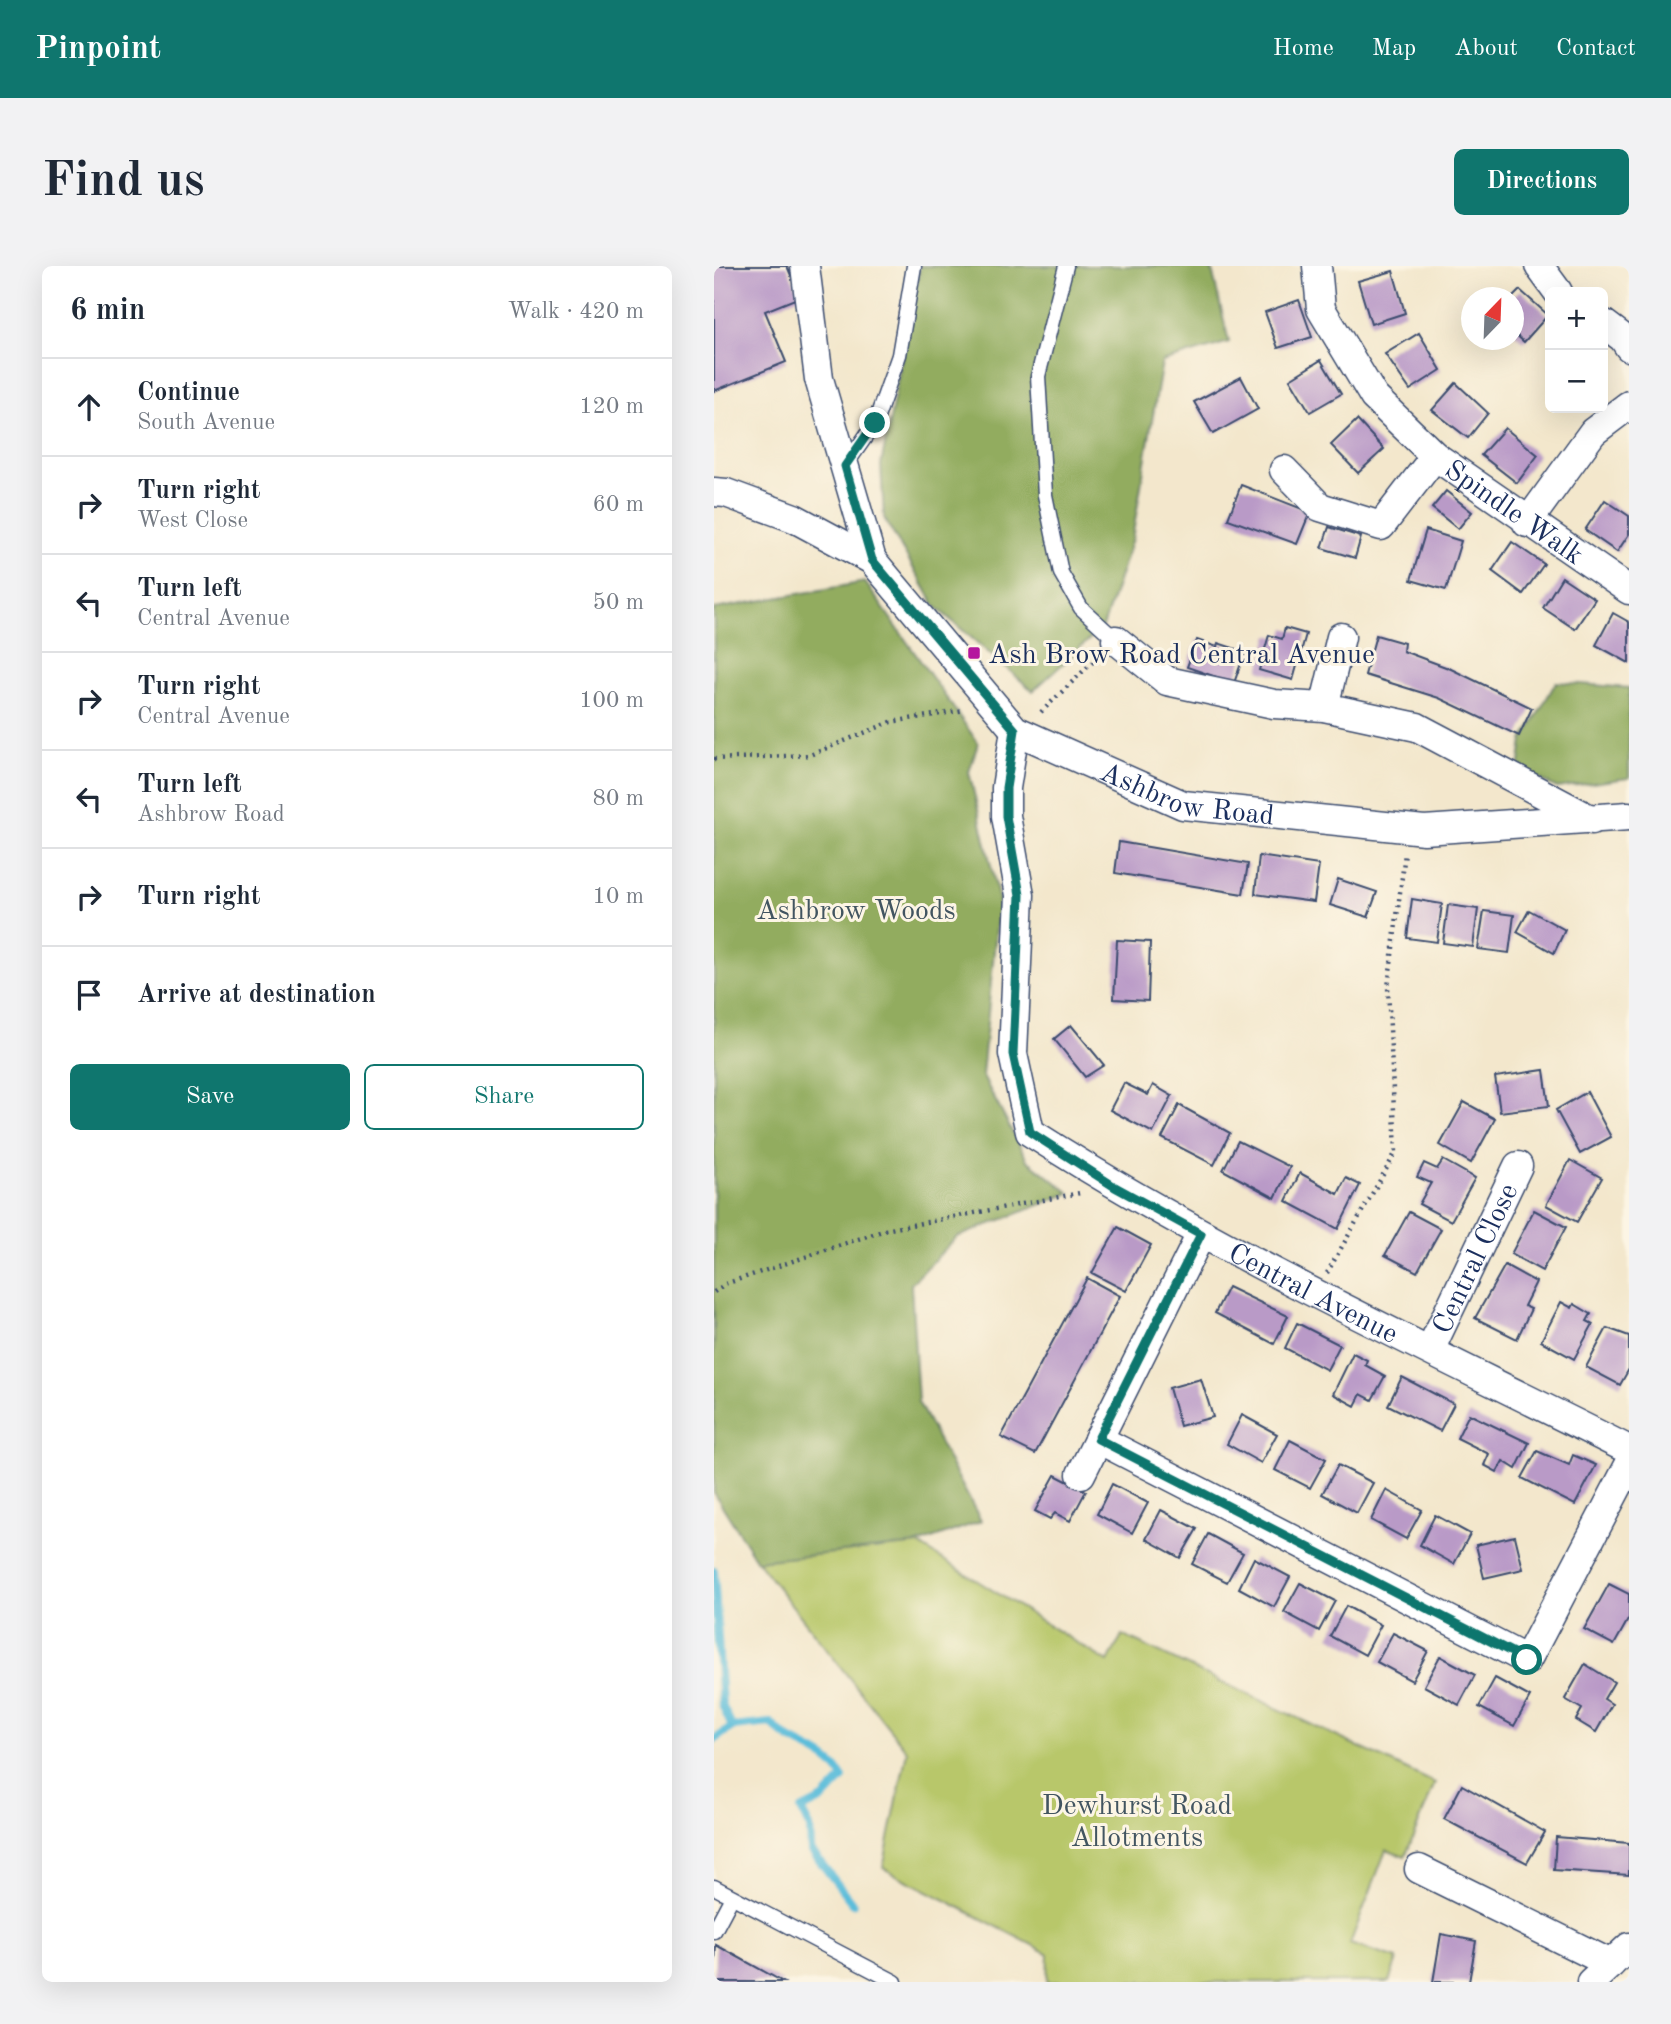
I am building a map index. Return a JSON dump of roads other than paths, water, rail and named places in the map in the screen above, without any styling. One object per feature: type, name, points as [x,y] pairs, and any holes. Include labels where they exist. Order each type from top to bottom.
[{"type":"street","name":"Ashbrow Road","points":[[805,266],[820,379],[872,560]]},
{"type":"street","name":"Spindle Walk","points":[[1317,266],[1321,309],[1374,397],[1435,456],[1527,523],[1629,590]]},
{"type":"street","points":[[1539,266],[1554,287]]},
{"type":"street","points":[[1608,327],[1623,338],[1629,347]]},
{"type":"street","points":[[1527,523],[1593,432],[1629,405]]},
{"type":"street","name":"Spindle Walk","points":[[1284,470],[1320,507],[1381,526],[1435,456]]},
{"type":"street","name":"Ashbrow Road","points":[[714,492],[726,493],[794,518],[872,560],[1017,731],[1183,805],[1408,828],[1629,816]]},
{"type":"street","points":[[1324,706],[1341,637]]},
{"type":"street","points":[[1116,640],[1167,681],[1274,704],[1324,706],[1417,727],[1592,820]]},
{"type":"street","name":"Central Avenue","points":[[1017,731],[1006,788],[1006,816],[1020,895],[1013,1054],[1030,1132],[1115,1187],[1201,1234],[1629,1450]]},
{"type":"street","name":"Central Close","points":[[1430,1350],[1518,1166]]},
{"type":"street","points":[[1081,1474],[1201,1234]]},
{"type":"street","points":[[1098,1439],[1527,1660],[1629,1465]]},
{"type":"street","points":[[1419,1869],[1610,1964]]},
{"type":"lane","points":[[845,466],[875,423],[899,355],[914,266]]},
{"type":"lane","points":[[1066,266],[1038,376],[1045,495],[1061,573],[1081,608],[1116,640]]},
{"type":"lane","points":[[714,1887],[895,1982]]},
{"type":"lane","points":[[714,1931],[732,1897]]},
{"type":"waterway","points":[[714,1571],[722,1705],[732,1727],[771,1723],[789,1738],[827,1760],[843,1778],[823,1799],[801,1810],[810,1827],[811,1850],[853,1904]]},
{"type":"waterway","points":[[714,1740],[732,1727]]},
{"type":"place","name":"Ash Brow Road Central Avenue","points":[[974,653]]},
{"type":"park label","name":"Ashbrow Woods","points":[[856,909]]},
{"type":"park label","name":"Dewhurst Road Allotments","points":[[1137,1820]]}]
